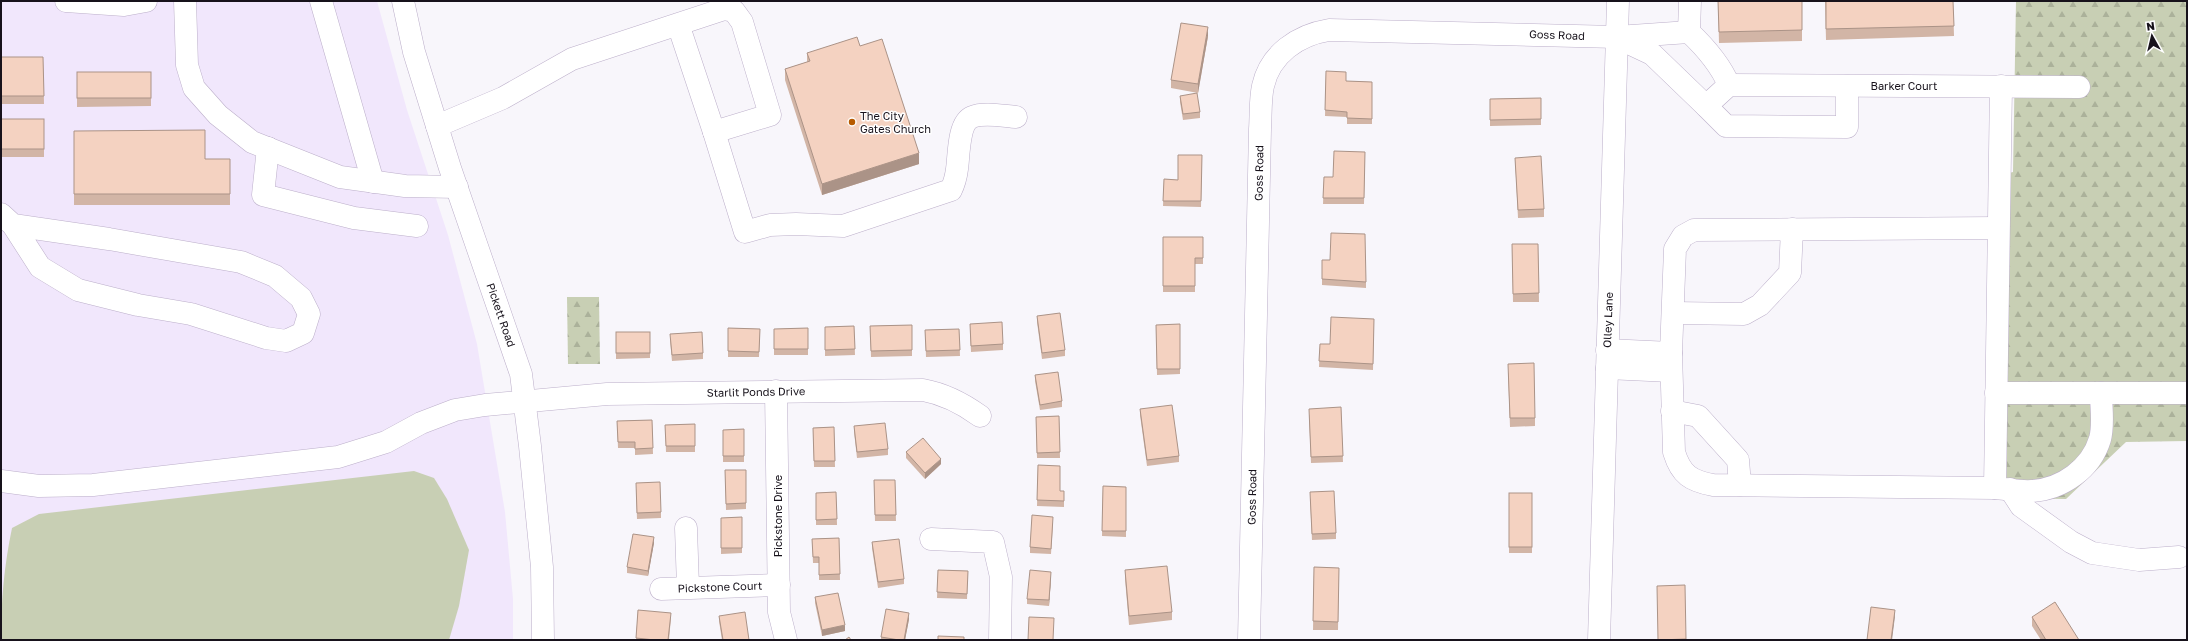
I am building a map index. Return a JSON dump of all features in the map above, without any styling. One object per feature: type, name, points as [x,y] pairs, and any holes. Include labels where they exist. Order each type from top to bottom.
[{"type":"street","points":[[66,1],[124,5],[146,1]]},
{"type":"street","points":[[185,1],[187,64],[194,88],[218,115],[252,142],[340,177],[405,186],[457,187]]},
{"type":"street","points":[[321,1],[373,182]]},
{"type":"street","name":"Pickett Road","points":[[403,1],[414,52],[437,126],[521,374],[542,567],[543,640]]},
{"type":"street","name":"Olley Lane","points":[[1598,640],[1618,1]]},
{"type":"street","points":[[1689,32],[1690,1]]},
{"type":"street","points":[[437,126],[503,98],[572,59],[724,9],[734,11],[742,22],[770,116],[714,132]]},
{"type":"street","points":[[678,24],[745,232],[770,225],[783,224],[843,226],[951,190],[957,170],[962,133],[965,123],[971,118],[980,116],[1016,116]]},
{"type":"street","name":"Goss Road","points":[[1249,640],[1260,129],[1263,87],[1274,61],[1288,47],[1302,38],[1329,30],[1617,37]]},
{"type":"street","points":[[1617,37],[1689,32],[1707,49],[1724,74],[1729,85],[1706,106]]},
{"type":"street","points":[[1617,37],[1652,54],[1726,126],[1847,127],[1847,86]]},
{"type":"street","name":"Barker Court","points":[[1729,85],[2079,87]]},
{"type":"street","points":[[2001,86],[1996,393],[2003,489],[2021,506],[2071,542],[2092,553],[2138,560],[2179,557]]},
{"type":"street","points":[[268,148],[262,195],[354,218],[417,226]]},
{"type":"street","points":[[7,220],[241,262],[275,276],[301,298],[309,314],[304,333],[286,341],[266,338],[192,314],[138,305],[78,290],[40,267],[7,220]]},
{"type":"street","points":[[1998,228],[1694,230],[1683,236],[1675,249],[1674,313],[1671,362],[1674,452],[1678,463],[1695,482],[1740,485],[2003,489],[2031,491],[2046,489],[2063,483],[2080,471],[2092,457],[2101,438],[2101,393]]},
{"type":"street","points":[[1674,313],[1744,314],[1760,305],[1790,273],[1792,229]]},
{"type":"street","points":[[1607,359],[1671,362]]},
{"type":"street","name":"Starlit Ponds Drive","points":[[1,480],[39,486],[93,485],[338,457],[386,442],[421,423],[455,410],[525,401],[607,394],[923,390],[940,393],[964,404],[980,416]]},
{"type":"street","name":"Pickstone Drive","points":[[776,391],[779,612],[786,640]]},
{"type":"street","points":[[1996,393],[2187,393]]},
{"type":"street","points":[[1672,412],[1698,416],[1738,460],[1740,485]]},
{"type":"street","points":[[686,528],[688,587]]},
{"type":"street","points":[[931,539],[993,542],[1001,577],[1000,640]]},
{"type":"street","name":"Pickstone Court","points":[[661,589],[779,585]]},
{"type":"shaded area","points":[[1,1],[377,1],[407,110],[448,235],[477,344],[505,512],[513,599],[513,640],[1,640]]},
{"type":"green space","points":[[2016,1],[2187,1],[2187,441],[2126,442],[2066,499],[2000,498],[2005,174],[2013,172]]},
{"type":"green space","points":[[567,297],[599,297],[600,364],[568,364]]},
{"type":"green space","points":[[414,471],[434,478],[447,499],[469,550],[459,606],[449,640],[1,640],[4,584],[12,528],[39,514]]},
{"type":"building","points":[[1718,1],[1802,1],[1802,30],[1719,32]]},
{"type":"building","points":[[1826,1],[1953,1],[1954,26],[1826,29]]},
{"type":"building","points":[[1181,23],[1208,27],[1198,84],[1171,80]]},
{"type":"building","name":"The City Gates Church","points":[[857,37],[860,46],[882,39],[919,153],[822,184],[785,69],[810,61],[807,53]]},
{"type":"building","points":[[1,57],[43,57],[44,96],[1,96]]},
{"type":"building","points":[[1326,71],[1346,72],[1346,81],[1372,82],[1372,119],[1347,118],[1347,112],[1325,110]]},
{"type":"building","points":[[77,72],[151,72],[151,98],[77,98]]},
{"type":"building","points":[[1197,93],[1200,112],[1183,114],[1180,96]]},
{"type":"building","points":[[1541,98],[1541,119],[1490,120],[1490,99]]},
{"type":"building","points":[[1,119],[44,119],[44,149],[1,149]]},
{"type":"building","points":[[205,130],[205,159],[230,159],[230,194],[74,194],[74,131]]},
{"type":"building","points":[[1334,151],[1365,152],[1364,198],[1323,198],[1324,177],[1333,177]]},
{"type":"building","points":[[1178,155],[1202,155],[1201,201],[1163,201],[1164,179],[1178,180]]},
{"type":"building","points":[[1541,156],[1544,209],[1518,210],[1515,158]]},
{"type":"building","points":[[1331,233],[1365,234],[1366,282],[1322,279],[1322,260],[1330,260]]},
{"type":"building","points":[[1163,237],[1203,237],[1203,258],[1195,258],[1195,286],[1163,286]]},
{"type":"building","points":[[1512,244],[1538,244],[1539,293],[1513,294]]},
{"type":"building","points":[[1060,313],[1065,350],[1042,353],[1037,316]]},
{"type":"building","points":[[1331,317],[1374,319],[1373,364],[1319,361],[1320,344],[1330,344]]},
{"type":"building","points":[[1002,322],[1003,344],[971,346],[970,324]]},
{"type":"building","points":[[1180,324],[1180,369],[1157,369],[1156,325]]},
{"type":"building","points":[[912,325],[912,350],[871,351],[870,326]]},
{"type":"building","points":[[854,326],[855,349],[825,350],[825,327]]},
{"type":"building","points":[[728,328],[760,329],[759,352],[728,351]]},
{"type":"building","points":[[808,328],[808,349],[774,349],[774,329]]},
{"type":"building","points":[[959,329],[960,350],[926,351],[925,330]]},
{"type":"building","points":[[616,332],[650,332],[650,353],[616,353]]},
{"type":"building","points":[[702,332],[703,353],[672,355],[670,334]]},
{"type":"building","points":[[1534,363],[1535,418],[1510,418],[1508,364]]},
{"type":"building","points":[[1058,372],[1062,401],[1040,405],[1035,375]]},
{"type":"building","points":[[1172,405],[1179,456],[1147,460],[1140,409]]},
{"type":"building","points":[[1341,407],[1343,456],[1311,457],[1309,409]]},
{"type":"building","points":[[1059,416],[1060,452],[1037,453],[1036,417]]},
{"type":"building","points":[[652,420],[653,448],[635,449],[635,442],[618,442],[617,421]]},
{"type":"building","points":[[885,423],[888,449],[857,452],[854,426]]},
{"type":"building","points":[[695,424],[695,446],[666,446],[665,425]]},
{"type":"building","points":[[834,427],[835,461],[814,461],[813,428]]},
{"type":"building","points":[[744,429],[744,456],[723,456],[723,430]]},
{"type":"building","points":[[923,438],[941,459],[925,473],[906,452]]},
{"type":"building","points":[[1038,465],[1060,466],[1060,491],[1064,491],[1064,501],[1037,500]]},
{"type":"building","points":[[725,470],[746,470],[746,503],[726,504]]},
{"type":"building","points":[[874,480],[895,480],[896,515],[875,515]]},
{"type":"building","points":[[660,482],[661,512],[637,513],[636,483]]},
{"type":"building","points":[[1103,486],[1126,487],[1126,531],[1102,531]]},
{"type":"building","points":[[1334,491],[1336,533],[1312,534],[1310,492]]},
{"type":"building","points":[[836,492],[837,519],[816,520],[816,493]]},
{"type":"building","points":[[1509,493],[1532,493],[1532,547],[1509,547]]},
{"type":"building","points":[[1032,515],[1053,517],[1051,549],[1030,547]]},
{"type":"building","points":[[742,517],[742,548],[721,548],[721,518]]},
{"type":"building","points":[[633,534],[654,537],[648,571],[627,567]]},
{"type":"building","points":[[839,538],[840,574],[819,575],[819,557],[813,557],[812,539]]},
{"type":"building","points":[[899,539],[904,579],[878,582],[872,542]]},
{"type":"building","points":[[1167,566],[1172,612],[1129,616],[1125,570]]},
{"type":"building","points":[[1314,567],[1339,568],[1338,622],[1313,621]]},
{"type":"building","points":[[938,570],[968,571],[967,594],[937,592]]},
{"type":"building","points":[[1030,570],[1051,572],[1049,600],[1027,599]]},
{"type":"building","points":[[1685,585],[1686,639],[1658,640],[1657,586]]},
{"type":"building","points":[[838,593],[845,625],[822,630],[815,597]]},
{"type":"building","points":[[2055,602],[2079,640],[2046,640],[2032,617]]},
{"type":"building","points":[[1871,607],[1895,610],[1891,640],[1867,640]]},
{"type":"building","points":[[886,609],[909,613],[904,640],[881,637]]},
{"type":"building","points":[[638,610],[671,613],[668,640],[636,638]]},
{"type":"building","points":[[745,612],[749,640],[723,640],[719,616]]},
{"type":"building","points":[[1029,617],[1054,618],[1053,640],[1028,640]]},
{"type":"building","points":[[938,636],[964,637],[964,640],[938,640]]},
{"type":"place","name":"The City Gates Church","points":[[852,122]]}]
